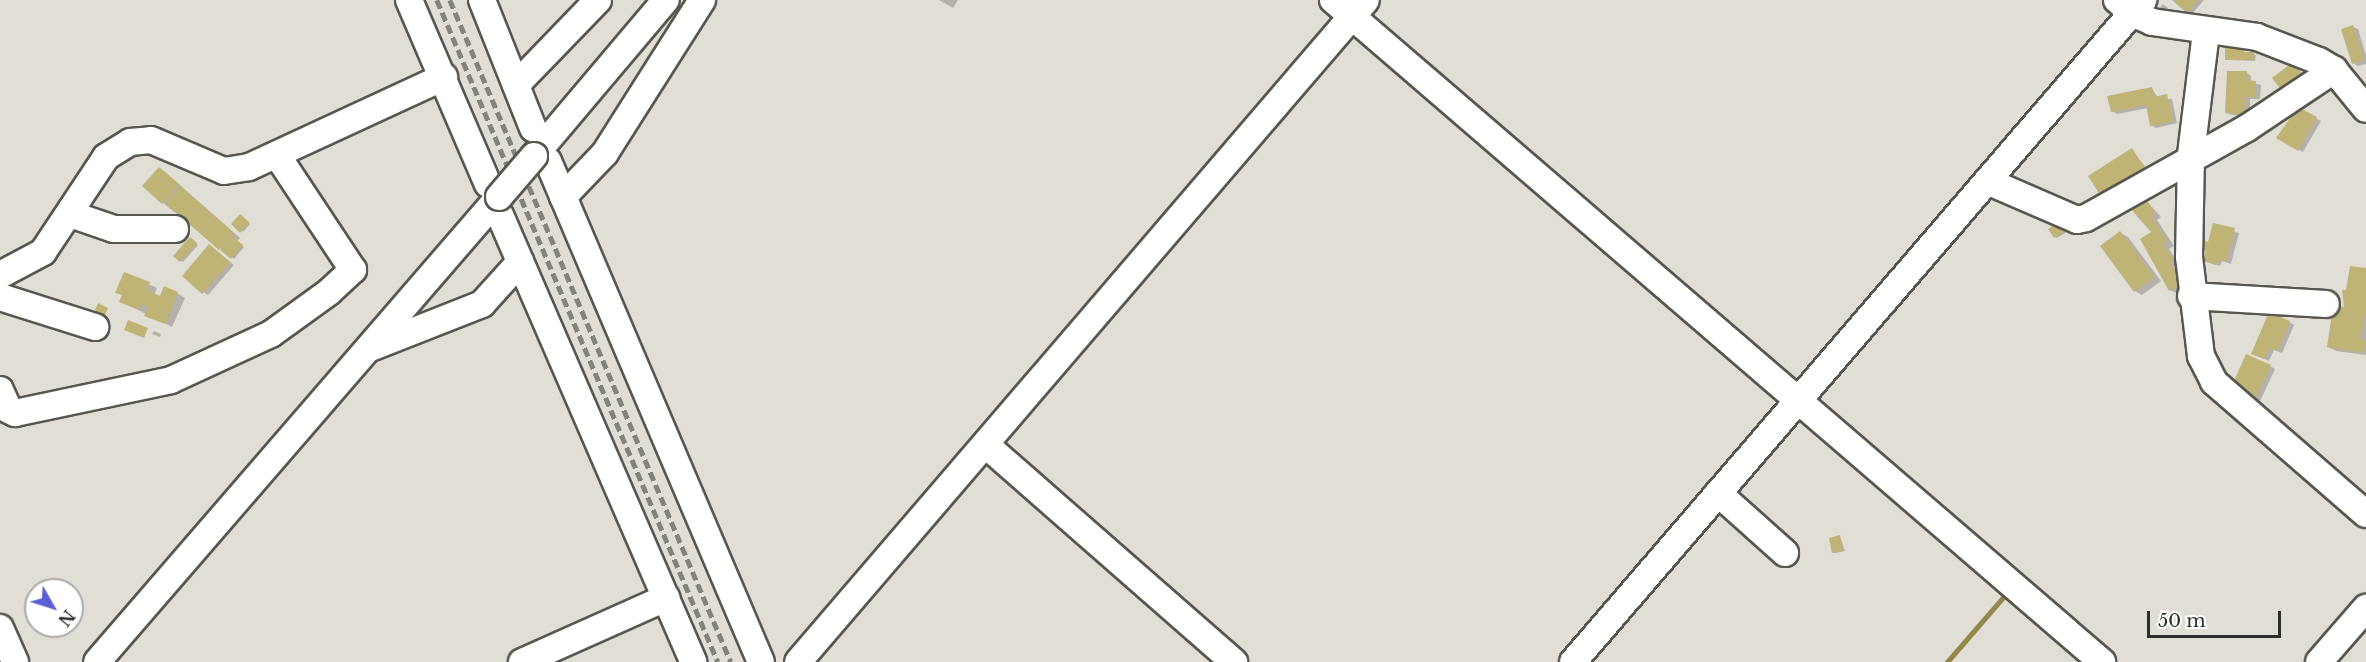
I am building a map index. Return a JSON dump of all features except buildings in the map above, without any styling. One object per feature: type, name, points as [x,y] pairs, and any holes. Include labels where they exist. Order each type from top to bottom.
[{"type":"street","points":[[409,0],[444,77],[520,262],[693,662]]},
{"type":"street","points":[[482,0],[533,128]]},
{"type":"street","points":[[516,85],[598,0]]},
{"type":"street","points":[[97,662],[496,199],[541,158],[666,0]]},
{"type":"street","points":[[563,197],[605,153],[702,0]]},
{"type":"street","points":[[1573,662],[1987,181],[2130,4],[2152,21],[2206,32],[2257,37],[2334,70],[2366,109]]},
{"type":"street","points":[[798,662],[986,445],[1350,5],[1798,399],[2102,662]]},
{"type":"street","points":[[2206,32],[2191,158],[2191,296],[2201,356],[2214,382],[2366,514]]},
{"type":"street","points":[[1987,181],[2076,220],[2086,218],[2247,128],[2334,70]]},
{"type":"street","points":[[0,275],[43,252],[106,157],[130,142],[151,140],[224,171],[249,167],[444,77]]},
{"type":"street","points":[[0,390],[9,410],[15,413],[171,380],[271,334],[329,292],[353,270],[277,154]]},
{"type":"street","points":[[541,158],[563,197],[761,662]]},
{"type":"street","points":[[70,214],[114,228],[176,229]]},
{"type":"street","points":[[367,350],[483,304],[520,262]]},
{"type":"street","points":[[2191,296],[2326,304]]},
{"type":"street","points":[[0,297],[94,327]]},
{"type":"street","points":[[986,445],[1234,662]]},
{"type":"street","points":[[1718,493],[1785,553]]},
{"type":"street","points":[[522,662],[666,598]]},
{"type":"street","points":[[2319,662],[2366,608]]},
{"type":"street","points":[[0,628],[15,662]]},
{"type":"waterway","points":[[1947,662],[2005,595]]},
{"type":"railway","points":[[437,0],[718,662]]},
{"type":"railway","points":[[450,0],[731,662]]}]
